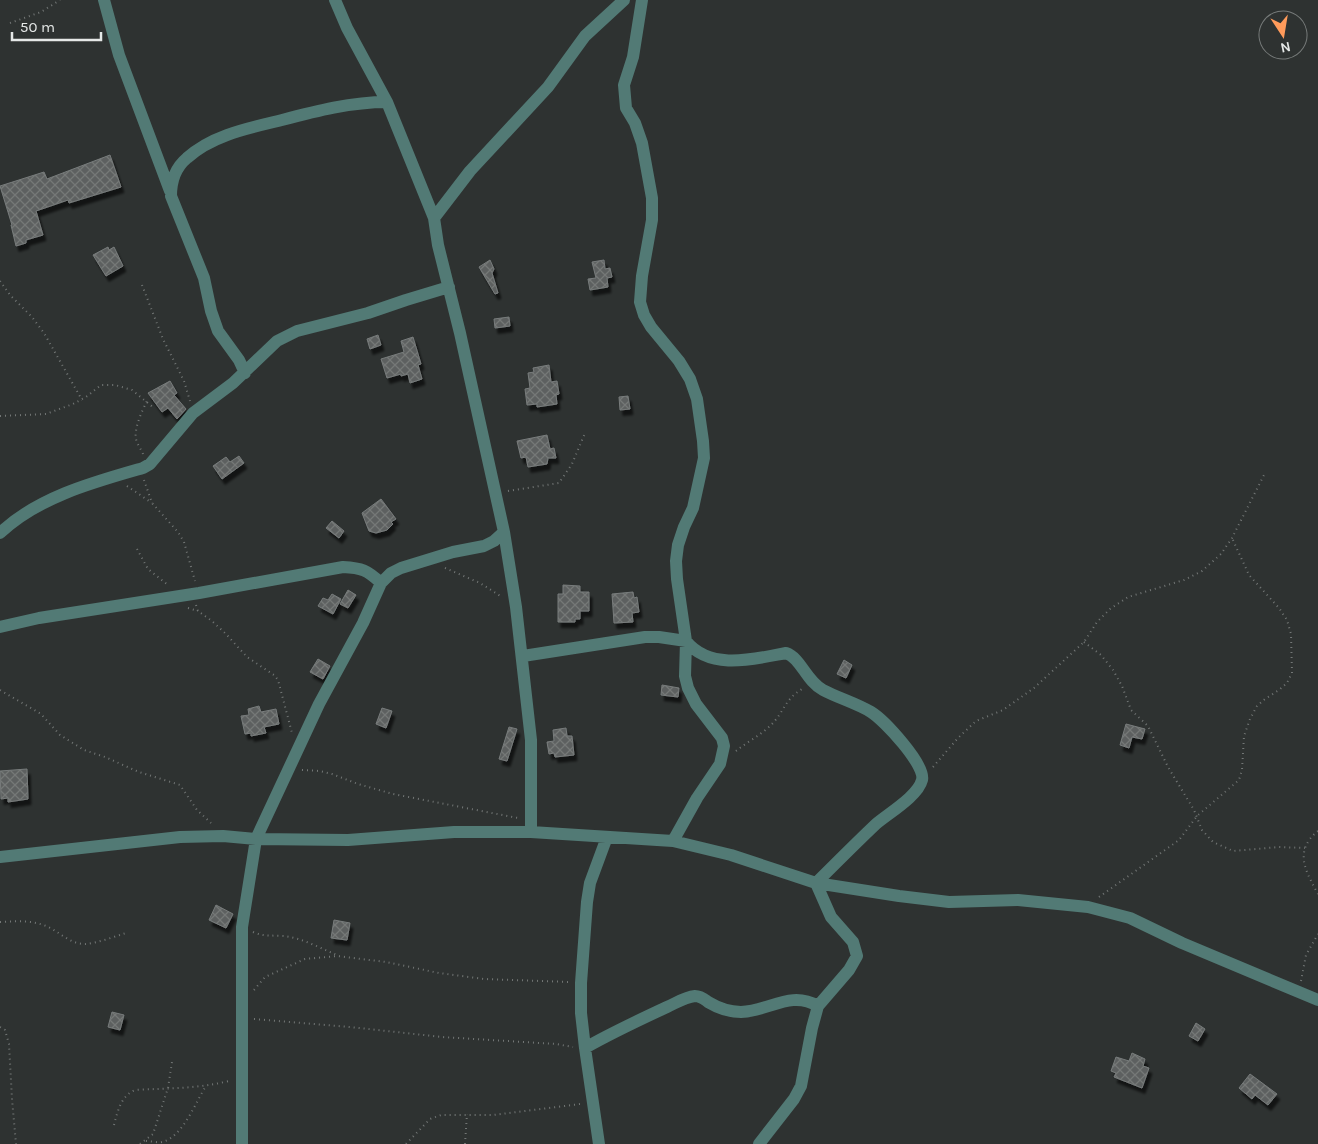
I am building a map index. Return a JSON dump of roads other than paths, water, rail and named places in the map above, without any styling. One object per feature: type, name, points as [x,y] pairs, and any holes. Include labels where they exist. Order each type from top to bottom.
[{"type":"street","points":[[104,0],[118,55],[204,278],[211,311],[218,331],[239,360],[245,373]]},
{"type":"street","points":[[335,0],[347,28],[387,102],[434,218],[438,245],[496,494],[516,607],[531,740],[531,826]]},
{"type":"street","points":[[434,218],[470,171],[548,87],[585,36],[624,0]]},
{"type":"street","points":[[642,0],[633,57],[624,85],[626,108],[635,123],[642,143],[652,198],[652,220],[642,276],[640,302],[651,326],[679,361],[690,379],[697,398],[704,441],[704,458],[699,475],[698,492],[684,527],[676,561],[677,579],[686,641],[685,676],[688,688],[696,704],[722,738],[724,746],[720,764],[697,798],[673,841]]},
{"type":"street","points":[[171,193],[172,183],[177,170],[186,159],[220,138],[258,126],[352,104],[387,102]]},
{"type":"street","points":[[0,533],[17,518],[34,508],[74,490],[143,468],[150,464],[193,413],[245,373],[277,341],[297,331],[368,314],[406,300],[449,288]]},
{"type":"street","points":[[242,1144],[242,927],[256,839],[328,686],[363,624],[381,583],[391,573],[401,568],[453,552],[484,546],[494,541],[504,532]]},
{"type":"street","points":[[0,627],[40,618],[199,593],[343,567],[359,568],[369,572],[381,583]]},
{"type":"street","points":[[523,656],[644,637],[686,641],[700,654],[714,659],[740,661],[786,653],[792,655],[813,684],[880,719],[917,762],[923,778],[913,794],[877,824],[816,882]]},
{"type":"street","points":[[0,857],[180,837],[372,839],[531,826],[607,837],[673,841],[731,855],[816,882],[899,896],[949,902],[1018,900],[1088,906],[1130,918],[1182,943],[1318,1000]]},
{"type":"street","points":[[599,1144],[581,1013],[581,983],[590,884],[607,837]]},
{"type":"street","points":[[758,1144],[786,1110],[801,1086],[818,1006],[849,970],[857,956],[853,942],[831,917],[816,882]]},
{"type":"street","points":[[585,1048],[630,1024],[680,1000],[693,996],[703,998],[725,1010],[741,1012],[799,999],[818,1006]]}]
